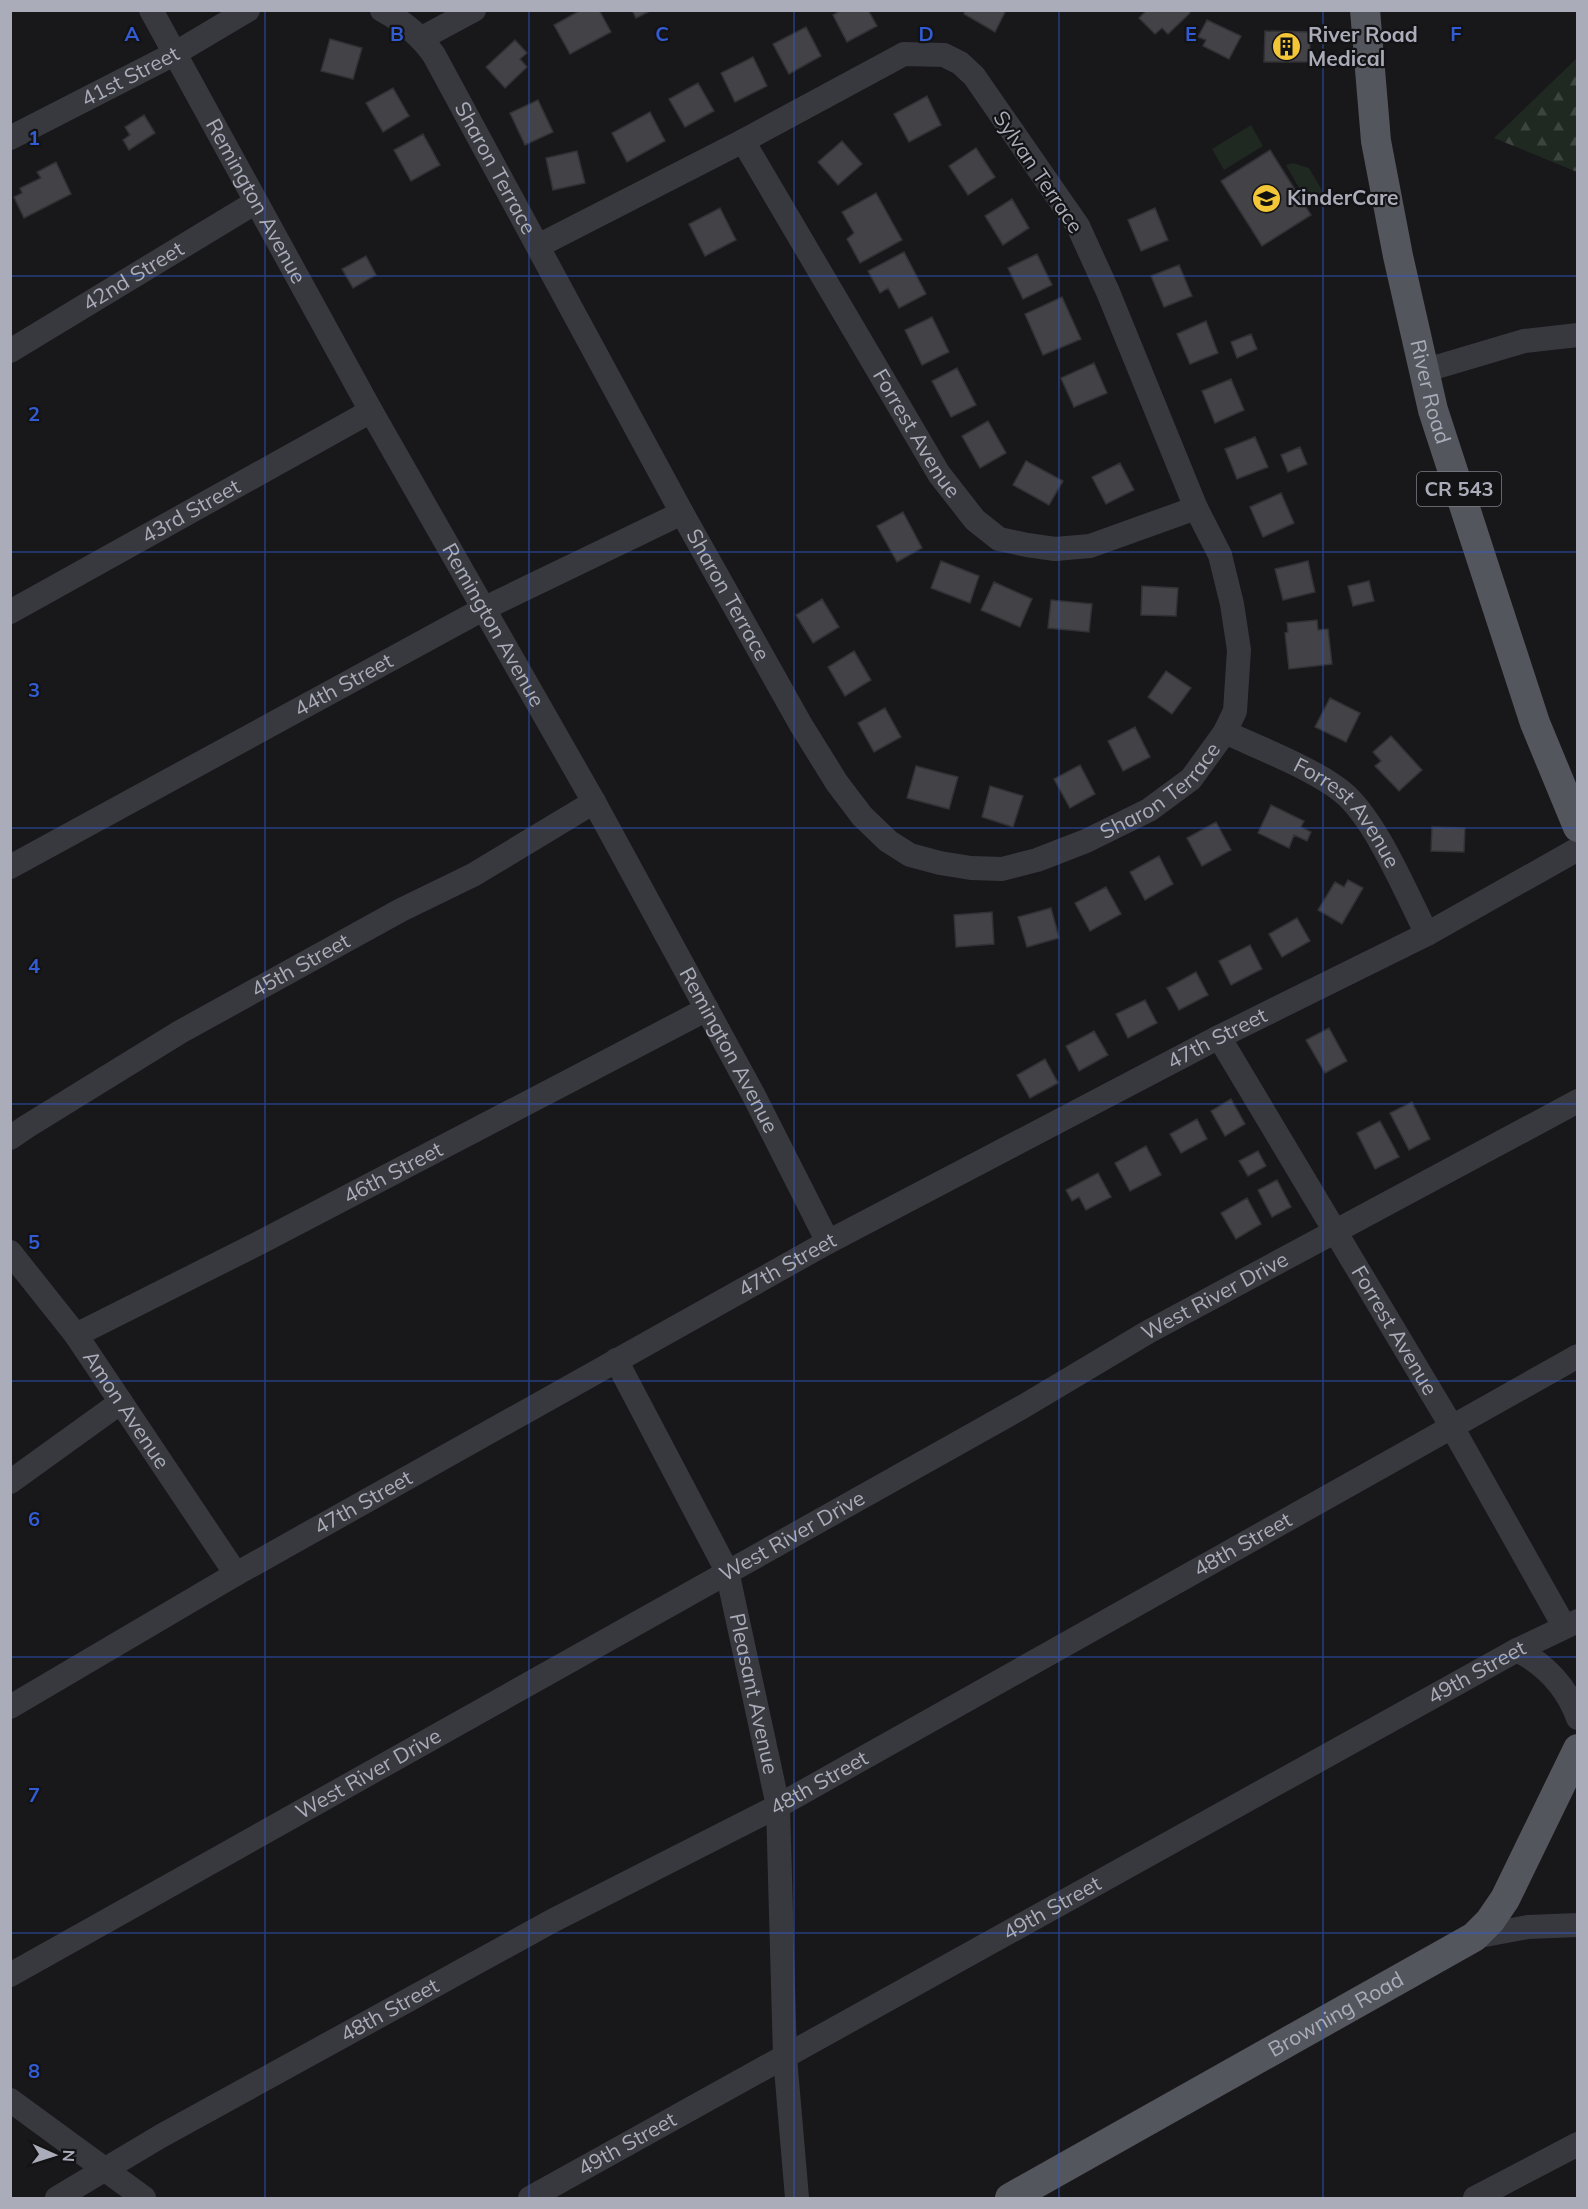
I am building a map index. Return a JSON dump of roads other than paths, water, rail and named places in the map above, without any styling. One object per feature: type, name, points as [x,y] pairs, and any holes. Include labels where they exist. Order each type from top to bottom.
[{"type":"main road","name":"River Road","points":[[1365,10],[1376,141],[1433,410],[1535,723],[1578,827]]},
{"type":"main road","name":"Browning Road","points":[[1010,2199],[1474,1937],[1497,1912],[1510,1890],[1578,1749]]},
{"type":"street","name":"Remington Avenue","points":[[151,10],[371,411],[594,802],[753,1094],[828,1242]]},
{"type":"street","name":"41st Street","points":[[10,138],[174,54],[248,10]]},
{"type":"street","name":"Sharon Terrace","points":[[382,10],[422,38],[434,55],[681,513],[801,725],[837,783],[862,816],[888,841],[910,855],[940,864],[971,868],[1002,868],[1037,860],[1086,841],[1149,810],[1191,779],[1225,732]]},
{"type":"street","points":[[422,38],[474,10]]},
{"type":"street","name":"Sylvan Terrace","points":[[538,246],[743,141],[904,54],[944,55],[960,63],[974,76],[1078,225],[1108,292],[1196,508],[1220,555],[1232,604],[1239,650],[1235,711],[1225,732]]},
{"type":"street","name":"Forrest Avenue","points":[[743,141],[939,474],[975,520],[999,539],[1055,549],[1090,546],[1196,508]]},
{"type":"street","name":"42nd Street","points":[[10,351],[256,202]]},
{"type":"street","points":[[1423,371],[1524,341],[1578,335]]},
{"type":"street","name":"43rd Street","points":[[10,612],[371,411]]},
{"type":"street","name":"44th Street","points":[[10,867],[483,609],[681,513]]},
{"type":"street","name":"Forrest Avenue","points":[[1225,732],[1314,774],[1345,794],[1360,810],[1374,832],[1427,934]]},
{"type":"street","name":"45th Street","points":[[10,1138],[180,1032],[401,910],[473,875],[594,802]]},
{"type":"street","name":"47th Street","points":[[10,1707],[236,1574],[828,1242],[1219,1036],[1427,934],[1578,849]]},
{"type":"street","name":"46th Street","points":[[76,1335],[269,1238],[707,1010]]},
{"type":"street","name":"Forrest Avenue","points":[[1219,1036],[1571,1624]]},
{"type":"street","name":"West River Drive","points":[[10,1975],[1024,1406],[1148,1332],[1578,1101]]},
{"type":"street","name":"Amon Avenue","points":[[12,1255],[76,1335],[236,1574]]},
{"type":"street","name":"48th Street","points":[[57,2199],[162,2136],[552,1921],[778,1806],[1578,1356]]},
{"type":"street","name":"Pleasant Avenue","points":[[616,1360],[727,1572],[778,1806],[784,2057],[797,2199]]},
{"type":"street","points":[[10,1482],[121,1402]]},
{"type":"street","name":"49th Street","points":[[530,2199],[1517,1650],[1571,1624]]},
{"type":"street","points":[[1517,1650],[1542,1666],[1559,1683],[1571,1701],[1578,1718]]},
{"type":"street","points":[[1474,1937],[1528,1927],[1578,1924]]},
{"type":"street","points":[[10,2100],[144,2199]]},
{"type":"street","points":[[1487,2196],[1578,2144]]},
{"type":"place","name":"River Road Medical","points":[[1287,47]]},
{"type":"place","name":"KinderCare","points":[[1266,198]]}]
